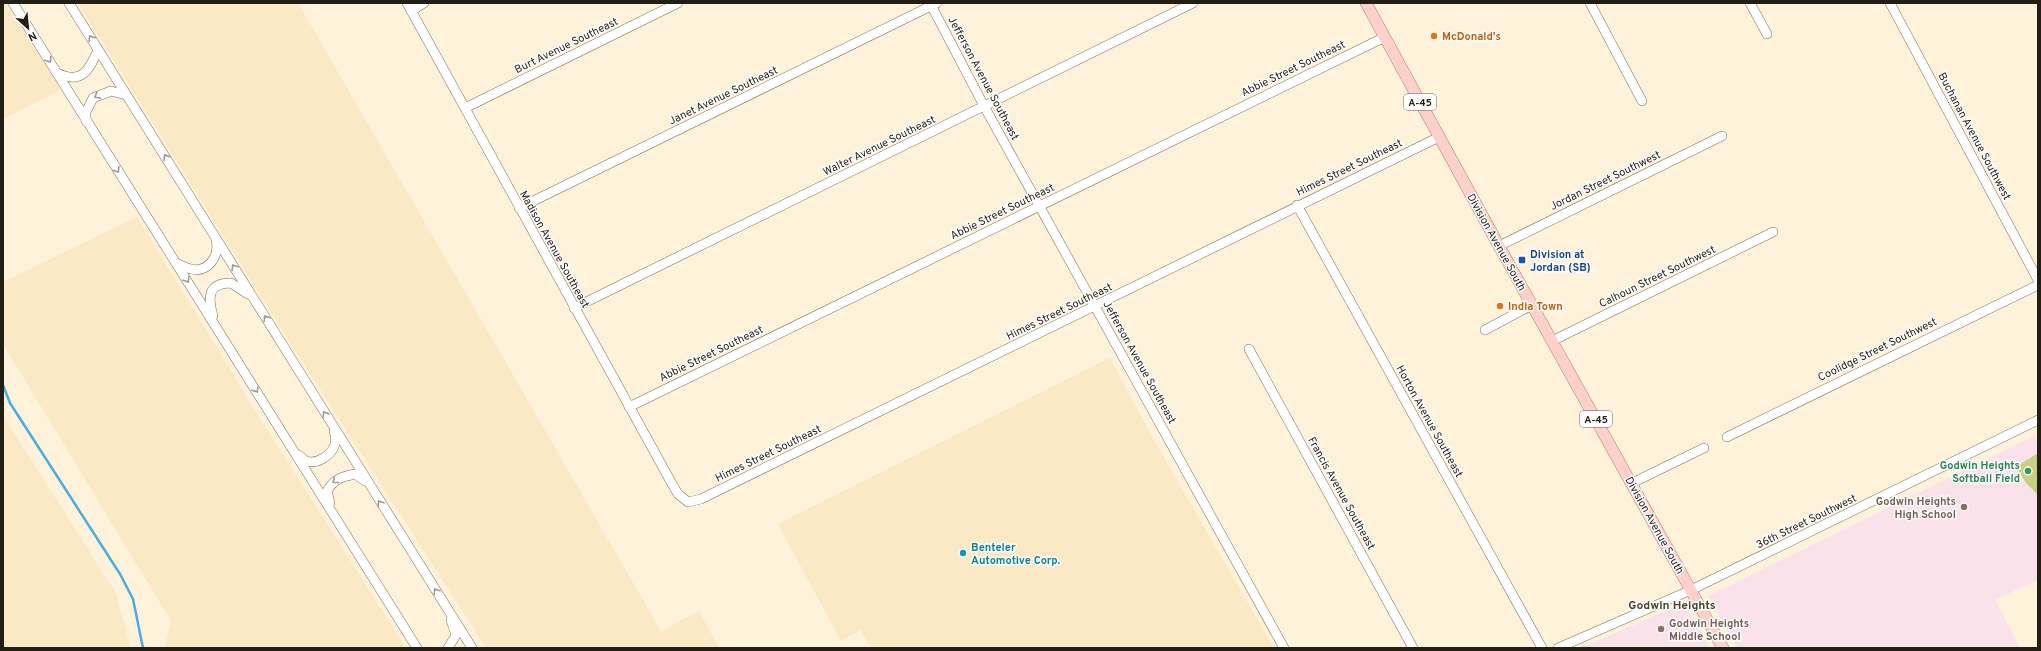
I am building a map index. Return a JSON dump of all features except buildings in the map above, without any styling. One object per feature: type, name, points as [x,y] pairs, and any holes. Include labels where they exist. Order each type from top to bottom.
[{"type":"main road","name":"Division Avenue South","points":[[1366,3],[1499,246],[1723,648]]},
{"type":"street","points":[[13,3],[86,122],[176,262],[215,327],[418,648]]},
{"type":"street","points":[[69,3],[255,300],[334,430],[472,648]]},
{"type":"street","points":[[409,7],[424,3]]},
{"type":"street","name":"Burt Avenue Southeast","points":[[465,108],[678,3]]},
{"type":"street","name":"Walter Avenue Southeast","points":[[574,308],[1193,3]]},
{"type":"street","points":[[1590,3],[1642,101]]},
{"type":"street","points":[[1750,3],[1768,34]]},
{"type":"street","name":"Buchanan Avenue Southwest","points":[[1890,3],[2038,280]]},
{"type":"street","name":"Jefferson Avenue Southeast","points":[[933,4],[984,106],[1041,206],[1284,648]]},
{"type":"street","name":"Janet Avenue Southeast","points":[[519,208],[933,4]]},
{"type":"street","name":"Madison Avenue Southeast","points":[[409,7],[678,494],[688,502]]},
{"type":"street","name":"Abbie Street Southeast","points":[[629,406],[1385,37]]},
{"type":"street","points":[[57,74],[72,78],[84,73],[93,64],[98,50]]},
{"type":"street","points":[[86,122],[86,112],[92,98],[110,91],[126,95]]},
{"type":"street","name":"Jordan Street Southwest","points":[[1499,246],[1722,136]]},
{"type":"street","name":"Himes Street Southeast","points":[[688,502],[701,499],[1095,306],[1296,205],[1439,137]]},
{"type":"street","name":"Horton Avenue Southeast","points":[[1296,205],[1542,648]]},
{"type":"street","name":"Calhoun Street Southwest","points":[[1552,341],[1773,232]]},
{"type":"street","points":[[176,262],[192,269],[201,269],[209,264],[217,254],[218,248],[215,236]]},
{"type":"street","points":[[215,327],[208,301],[209,295],[220,284],[235,284],[255,300]]},
{"type":"street","name":"Coolidge Street Southwest","points":[[1727,437],[2038,285]]},
{"type":"street","points":[[1485,330],[1532,305]]},
{"type":"street","name":"Francis Avenue Southeast","points":[[1249,349],[1413,648]]},
{"type":"street","name":"36th Street Southwest","points":[[1558,648],[1691,590],[2038,420]]},
{"type":"street","points":[[294,451],[306,461],[324,458],[331,452],[336,443],[334,430]]},
{"type":"street","points":[[1632,483],[1704,448]]},
{"type":"street","points":[[333,514],[327,491],[332,482],[341,477],[355,474],[368,482]]},
{"type":"street","points":[[446,607],[456,635],[448,648]]},
{"type":"street","points":[[407,632],[423,648]]},
{"type":"shaded area","points":[[3,3],[6,3],[61,90],[3,119]]},
{"type":"shaded area","points":[[78,3],[298,3],[661,631],[699,611],[719,648],[486,648],[275,319]]},
{"type":"shaded area","points":[[137,217],[261,420],[406,648],[165,648],[171,621],[3,344],[3,282]]},
{"type":"shaded area","points":[[1110,358],[1151,435],[1274,648],[871,648],[861,630],[841,641],[778,524]]},
{"type":"shaded area","points":[[3,416],[115,591],[131,648],[3,648]]},
{"type":"shaded area","name":"Godwin Heights High School","points":[[2038,434],[2038,580],[1995,600],[2020,648],[1737,648],[1708,596]]},
{"type":"shaded area","name":"Godwin Heights Middle School","points":[[1677,606],[1684,606],[1689,611],[1710,648],[1581,648]]},
{"type":"green space","name":"Godwin Heights Softball Field","points":[[2038,453],[2038,495],[2026,483],[2016,467]]},
{"type":"waterway","points":[[3,385],[10,403],[120,574],[133,599],[143,648]]},
{"type":"place","name":"McDonald's","points":[[1434,36]]},
{"type":"place","name":"Division at Jordan (SB)","points":[[1522,260]]},
{"type":"place","name":"India Town","points":[[1500,306]]},
{"type":"place","name":"Godwin Heights Softball Field","points":[[2028,471]]},
{"type":"place","name":"Godwin Heights High School","points":[[1964,507]]},
{"type":"place","name":"Benteler Automotive Corp.","points":[[963,553]]},
{"type":"place","name":"Godwin Heights Middle School","points":[[1661,629]]},
{"type":"district","name":"Godwin Heights","points":[[1672,605]]}]
